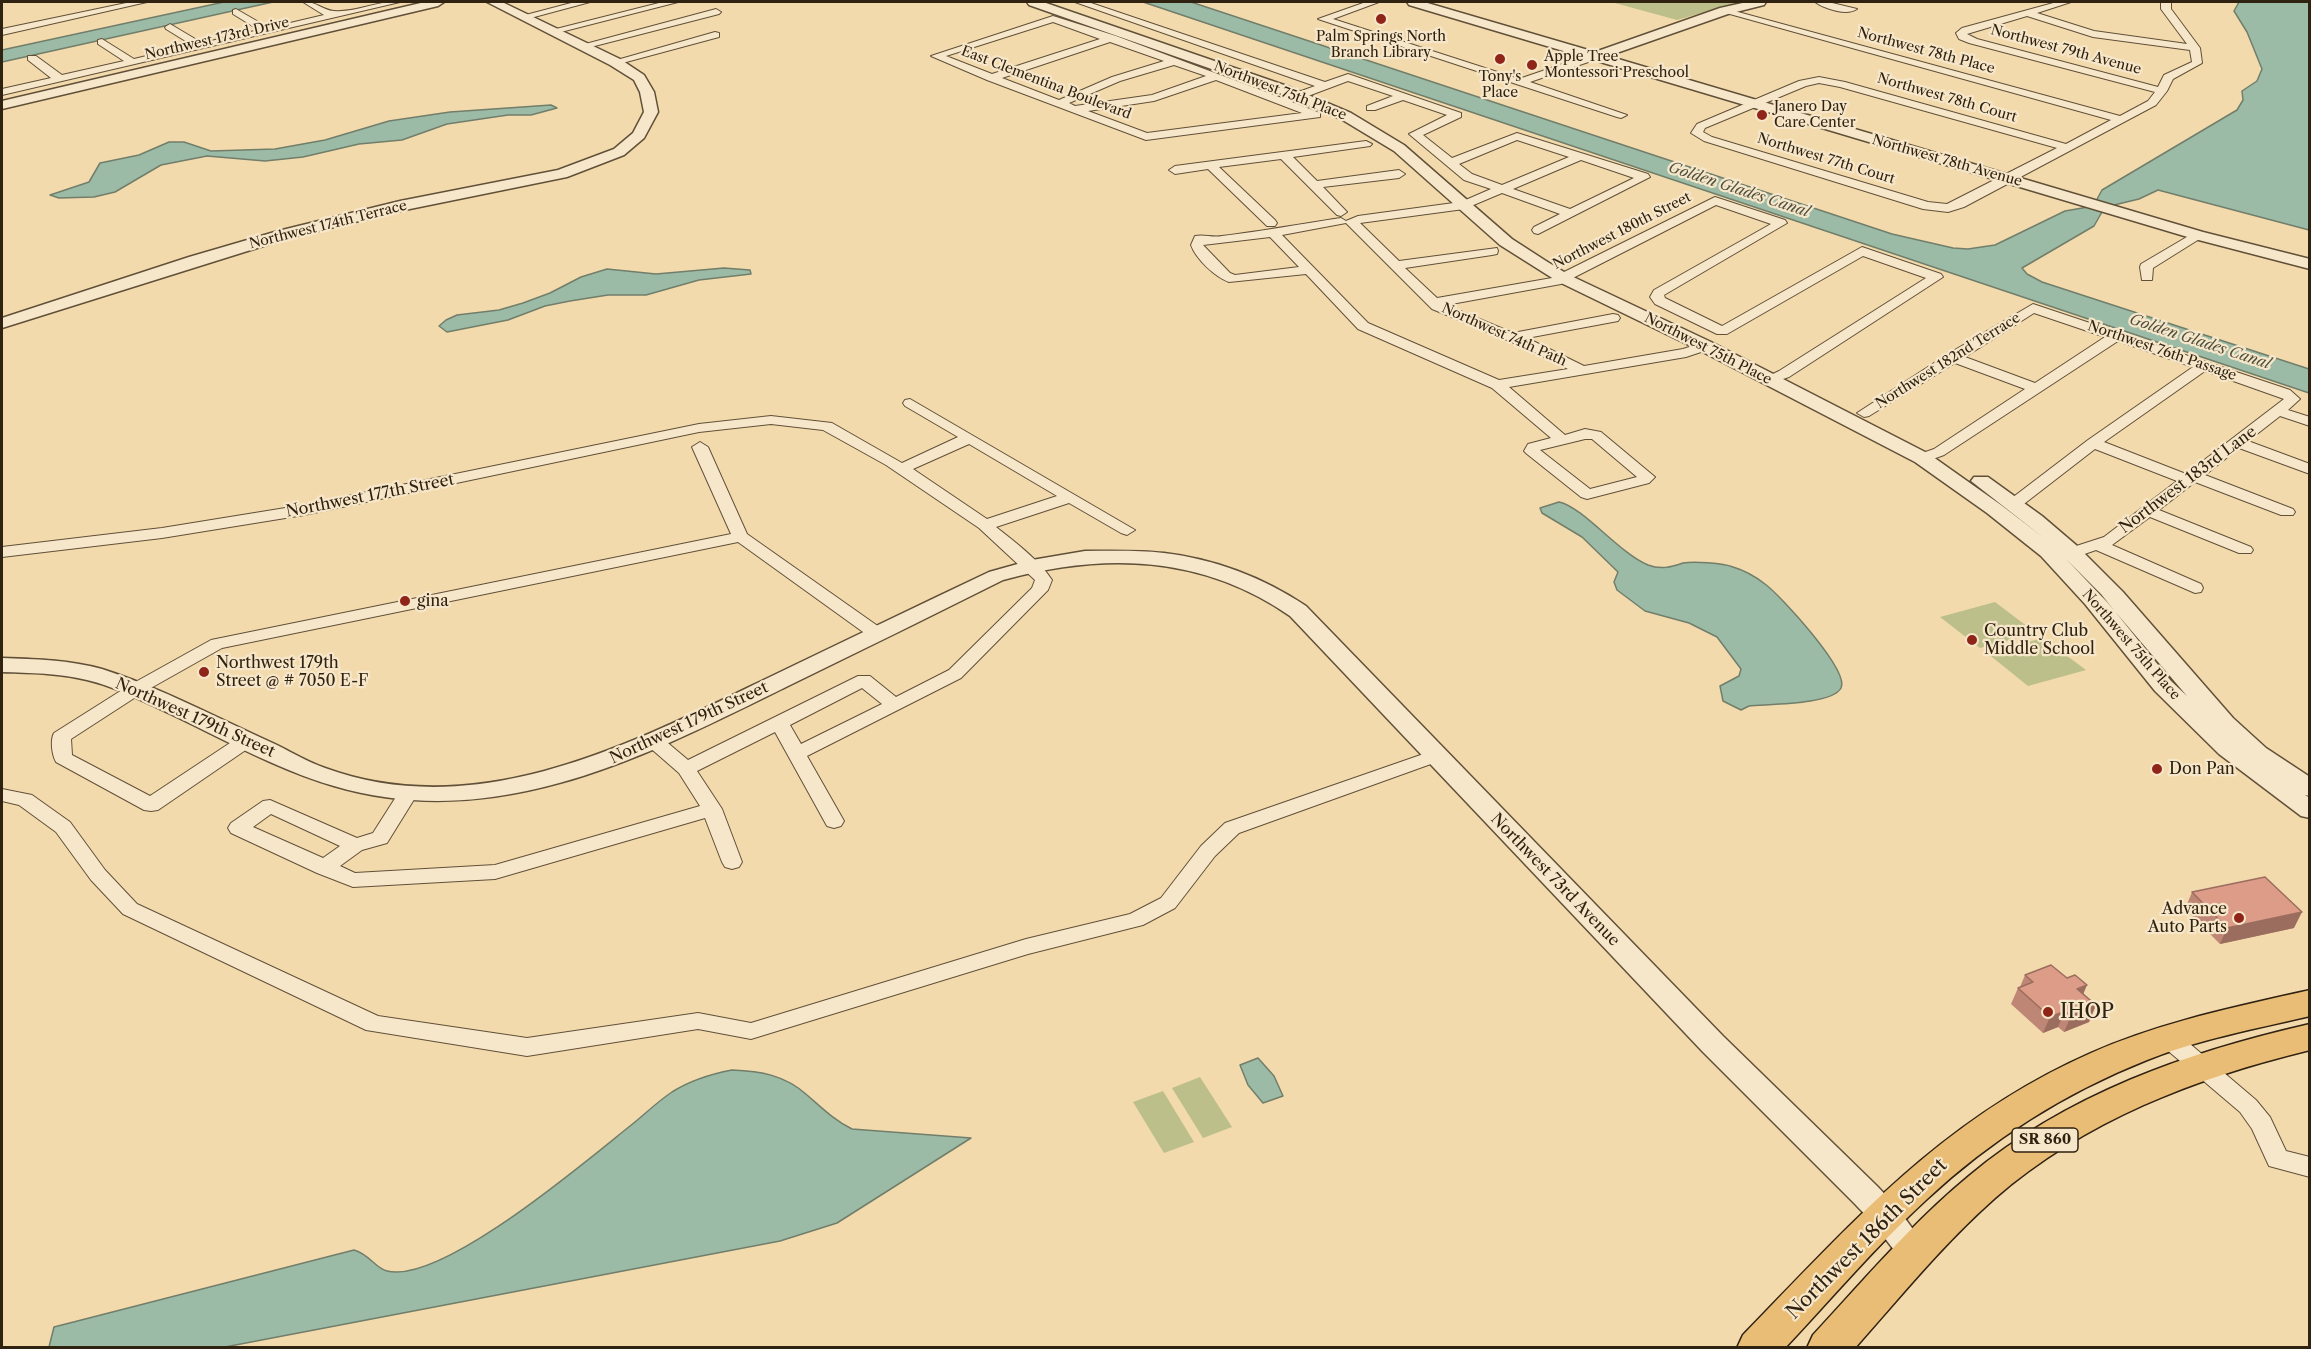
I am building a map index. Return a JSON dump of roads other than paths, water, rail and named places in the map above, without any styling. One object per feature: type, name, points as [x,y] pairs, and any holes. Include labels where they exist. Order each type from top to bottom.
[{"type":"main road","name":"Northwest 186th Street","points":[[1758,1347],[1886,1215],[1950,1157],[1991,1125],[2061,1083],[2107,1061],[2168,1038],[2248,1016],[2310,1003]]},
{"type":"main road","name":"SR 860","points":[[1828,1347],[1915,1254],[1982,1188],[2051,1136],[2121,1096],[2201,1065],[2239,1053],[2310,1037]]},
{"type":"street","points":[[2,32],[142,2]]},
{"type":"street","points":[[308,2],[328,14],[347,17]]},
{"type":"street","points":[[329,2],[345,10],[347,17]]},
{"type":"street","points":[[2,92],[267,31],[347,17],[395,2]]},
{"type":"street","name":"Northwest 173rd Drive","points":[[2,97],[411,2]]},
{"type":"street","name":"Northwest 173rd Drive","points":[[2,105],[347,17],[438,2]]},
{"type":"street","points":[[497,2],[615,62],[715,35],[686,20]]},
{"type":"street","points":[[524,17],[585,2]]},
{"type":"street","points":[[553,31],[673,2]]},
{"type":"street","name":"Northwest 75th Place","points":[[1033,2],[1067,7],[1155,36],[1360,112],[1398,133],[1465,200],[1523,238],[1570,274],[1705,345],[1864,413],[2014,504],[2073,553],[2116,597],[2189,687],[2230,729],[2245,743],[2310,788]]},
{"type":"street","points":[[1374,2],[1323,19],[1621,115]]},
{"type":"street","name":"Northwest 78th Avenue","points":[[1413,2],[2197,235],[2310,264]]},
{"type":"street","points":[[1520,82],[1724,11],[1760,2]]},
{"type":"street","points":[[1820,2],[1842,9],[1852,9]]},
{"type":"street","points":[[2026,13],[2066,2]]},
{"type":"street","points":[[2007,178],[2151,103],[2162,91],[2168,77],[2197,63],[2195,48],[2166,9],[2166,2]]},
{"type":"street","points":[[1067,7],[1304,93],[1316,115],[1230,125]]},
{"type":"street","name":"Northwest 75th Place","points":[[1067,7],[1118,36],[1181,59],[1304,93]]},
{"type":"street","name":"East Clementina Boulevard","points":[[1067,7],[936,56],[1146,137],[1230,125]]},
{"type":"street","name":"Northwest 78th Place","points":[[1724,11],[2120,119]]},
{"type":"street","points":[[236,12],[267,31]]},
{"type":"street","points":[[583,46],[716,12]]},
{"type":"street","points":[[2026,13],[2093,34],[2195,48]]},
{"type":"street","name":"Northwest 79th Avenue","points":[[2026,13],[1961,33],[1963,37],[2162,91]]},
{"type":"street","points":[[170,27],[200,46]]},
{"type":"street","points":[[991,78],[1118,36],[1155,36]]},
{"type":"street","points":[[102,42],[132,62]]},
{"type":"street","points":[[32,58],[60,79]]},
{"type":"street","points":[[1060,103],[1116,80],[1181,59],[1216,76],[1304,93]]},
{"type":"street","name":"Northwest 174th Terrace","points":[[2,323],[195,260],[284,234],[400,207],[562,174],[620,152],[639,135],[647,124],[651,112],[647,92],[639,78],[615,62]]},
{"type":"street","points":[[1076,109],[1154,98],[1216,76]]},
{"type":"street","points":[[1230,125],[1348,77],[1457,115],[1415,134],[1468,177],[1569,213]]},
{"type":"street","name":"Northwest 78th Court","points":[[1751,103],[1803,83],[1819,80],[1841,84],[2066,147]]},
{"type":"street","points":[[1371,108],[1403,96]]},
{"type":"street","name":"Northwest 77th Court","points":[[1751,103],[1701,126],[1697,133],[1927,206],[1948,208],[1960,204],[2007,178]]},
{"type":"street","points":[[1452,162],[1517,136],[1644,177],[1538,230]]},
{"type":"street","points":[[1175,170],[1366,144]]},
{"type":"street","name":"Northwest 74th Path","points":[[1284,155],[1434,303],[1581,370]]},
{"type":"street","points":[[1309,270],[1234,279],[1225,276],[1199,250],[1197,244],[1199,239],[1216,241],[1271,229],[1465,200],[1503,190],[1581,156]]},
{"type":"street","points":[[1210,165],[1363,326],[1497,385],[1561,439]]},
{"type":"street","points":[[1315,185],[1399,174]]},
{"type":"street","name":"Northwest 180th Street","points":[[1434,303],[1556,281],[1715,201],[1781,223],[1659,293],[1657,297],[1660,301],[1722,331],[1862,251],[1936,277],[1776,377]]},
{"type":"street","points":[[2147,278],[2146,267],[2197,235]]},
{"type":"street","points":[[1396,265],[1492,251]]},
{"type":"street","name":"Northwest 75th Place","points":[[1570,274],[1720,340],[1776,377],[1931,455],[2048,552],[2093,599],[2163,686],[2227,749],[2310,810]]},
{"type":"street","name":"Northwest 76th Passage","points":[[2033,308],[2290,396]]},
{"type":"street","name":"Northwest 182nd Terrace","points":[[1864,413],[2033,308]]},
{"type":"street","points":[[1512,337],[1613,318]]},
{"type":"street","points":[[1931,455],[2116,336]]},
{"type":"street","points":[[1497,385],[1686,353],[1705,345]]},
{"type":"street","points":[[1953,357],[2036,388]]},
{"type":"street","points":[[2014,504],[2093,443],[2204,365]]},
{"type":"street","name":"Northwest 183rd Lane","points":[[2073,553],[2110,540],[2293,399],[2290,396]]},
{"type":"street","points":[[910,403],[1127,530]]},
{"type":"street","points":[[2278,411],[2310,422]]},
{"type":"street","name":"Northwest 177th Street","points":[[2,552],[162,533],[304,510],[736,423],[771,420],[827,426],[901,469],[985,525],[1032,566]]},
{"type":"street","points":[[1585,434],[1596,435],[1647,476],[1643,480],[1593,494],[1582,492],[1532,451],[1533,447],[1561,439],[1585,434]]},
{"type":"street","points":[[901,469],[969,438]]},
{"type":"street","points":[[2093,443],[2287,512]]},
{"type":"street","points":[[2238,443],[2310,469]]},
{"type":"street","points":[[700,447],[740,537]]},
{"type":"street","points":[[985,525],[1070,497]]},
{"type":"street","points":[[2148,511],[2245,550]]},
{"type":"street","points":[[246,741],[151,805],[63,758],[61,737],[136,689],[202,651],[226,642],[740,537],[876,633]]},
{"type":"street","points":[[2098,545],[2195,588]]},
{"type":"street","name":"Northwest 179th Street","points":[[2,665],[70,669],[93,674],[136,689],[246,741],[339,781],[370,789],[454,794],[552,779],[604,763],[655,742],[996,576],[1032,566],[1085,557],[1163,560]]},
{"type":"street","name":"Northwest 73rd Avenue","points":[[1163,560],[1195,565],[1249,582],[1273,594],[1298,611],[1713,1044],[1886,1215],[1915,1254]]},
{"type":"street","points":[[798,753],[955,674],[1040,590],[1044,580],[1032,566]]},
{"type":"street","points":[[686,769],[864,680],[894,705]]},
{"type":"street","points":[[779,722],[834,821]]},
{"type":"street","points":[[655,742],[686,769],[712,809],[732,862]]},
{"type":"street","points":[[2,795],[25,800],[63,826],[98,875],[130,909],[140,914],[374,1024],[527,1047],[699,1021],[751,1030],[1026,947],[1136,920],[1168,903],[1208,851],[1232,828],[1435,756]]},
{"type":"street","points":[[324,868],[355,845],[380,838],[408,793]]},
{"type":"street","points":[[355,845],[270,806],[238,828],[353,880],[495,872],[712,809]]},
{"type":"street","points":[[2168,1038],[2256,1114],[2277,1159],[2310,1167]]},
{"type":"water","points":[[224,2],[273,2],[2,62],[2,50]]},
{"type":"water","name":"Golden Glades Canal","points":[[1143,2],[1191,2],[1892,234],[1953,248],[1968,249],[1995,245],[2065,211],[2088,207],[2096,201],[2102,190],[2237,110],[2243,100],[2242,91],[2257,81],[2262,69],[2247,32],[2234,11],[2239,2],[2309,2],[2309,230],[2158,190],[2139,199],[2110,206],[2102,212],[2094,226],[2022,268],[2027,274],[2042,282],[2309,369],[2309,393]]},
{"type":"water","points":[[551,105],[557,108],[531,115],[508,115],[447,124],[402,140],[359,144],[303,157],[265,161],[207,156],[161,165],[115,192],[94,197],[59,198],[50,195],[89,182],[100,163],[139,155],[169,142],[184,142],[211,151],[275,149],[325,140],[389,121],[450,112]]},
{"type":"water","points":[[724,268],[750,270],[751,274],[699,280],[646,295],[608,295],[570,301],[545,306],[508,320],[447,332],[439,326],[457,315],[499,310],[523,303],[550,293],[581,277],[607,269],[656,274]]},
{"type":"water","points":[[1559,502],[1579,512],[1625,551],[1653,567],[1670,567],[1688,562],[1715,563],[1737,568],[1758,579],[1784,602],[1825,651],[1841,679],[1841,688],[1835,694],[1813,701],[1749,706],[1741,710],[1723,701],[1720,686],[1739,676],[1741,669],[1717,637],[1689,623],[1645,611],[1617,590],[1614,582],[1618,572],[1582,537],[1542,513],[1540,508]]},
{"type":"water","points":[[1258,1058],[1274,1076],[1283,1096],[1263,1103],[1248,1085],[1240,1065]]},
{"type":"water","points":[[732,1070],[772,1075],[790,1083],[834,1118],[852,1129],[971,1138],[837,1223],[780,1241],[225,1347],[49,1347],[54,1327],[354,1250],[387,1271],[411,1270],[442,1259],[476,1241],[548,1191],[672,1092],[701,1078]]},
{"type":"place","name":"Palm Springs North Branch Library","points":[[1381,19]]},
{"type":"place","name":"Tony's Place","points":[[1500,59]]},
{"type":"place","name":"Apple Tree Montessori Preschool","points":[[1532,65]]},
{"type":"place","name":"Janero Day Care Center","points":[[1762,115]]},
{"type":"place","name":"gina","points":[[405,601]]},
{"type":"place","name":"Country Club Middle School","points":[[1972,640]]},
{"type":"place","name":"Northwest 179th Street @ # 7050 E-F","points":[[204,672]]},
{"type":"place","name":"Don Pan","points":[[2157,769]]},
{"type":"place","name":"Advance Auto Parts","points":[[2239,918]]},
{"type":"place","name":"IHOP","points":[[2048,1012]]}]
